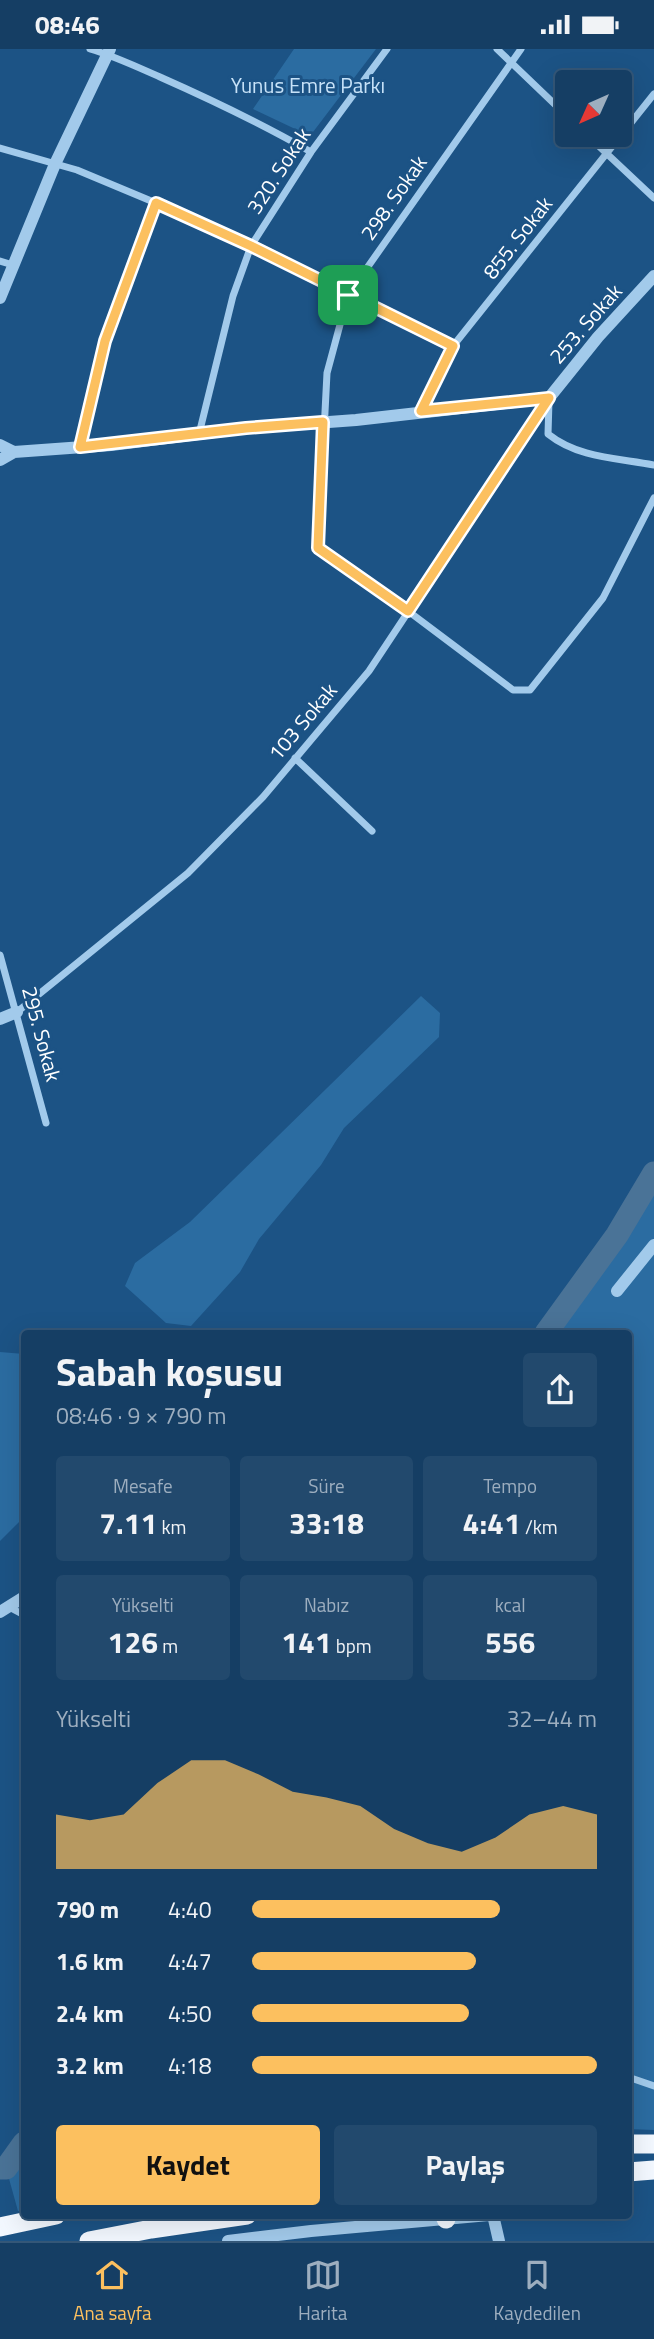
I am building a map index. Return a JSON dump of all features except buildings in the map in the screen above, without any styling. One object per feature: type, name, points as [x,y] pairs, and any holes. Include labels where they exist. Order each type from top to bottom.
[{"type":"highway","points":[[632,2144],[654,2144]]},
{"type":"highway","points":[[632,2172],[654,2170]]},
{"type":"highway","points":[[0,2227],[37,2219]]},
{"type":"highway","points":[[89,2241],[223,2219]]},
{"type":"street","points":[[90,49],[109,51],[260,124],[311,152]]},
{"type":"street","name":"320. Sokak","points":[[199,434],[233,296],[251,246],[311,152],[387,49]]},
{"type":"street","points":[[497,49],[555,105]]},
{"type":"street","name":"298. Sokak","points":[[408,611],[318,548],[327,373],[348,295],[521,49]]},
{"type":"street","points":[[0,298],[54,164],[109,51]]},
{"type":"street","name":"855. Sokak","points":[[421,411],[453,346],[654,94]]},
{"type":"street","points":[[600,147],[654,198]]},
{"type":"street","points":[[0,148],[77,170],[156,203],[251,246],[453,346]]},
{"type":"street","points":[[80,447],[105,341],[156,203]]},
{"type":"street","points":[[0,261],[13,265]]},
{"type":"street","name":"253. Sokak","points":[[549,398],[598,337],[654,276]]},
{"type":"street","points":[[0,460],[14,452],[549,398],[548,434],[563,446],[583,453],[654,465]]},
{"type":"street","name":"103 Sokak","points":[[18,1012],[188,873],[263,797],[369,671],[549,398]]},
{"type":"street","points":[[0,445],[14,452]]},
{"type":"street","points":[[408,611],[513,690],[530,690],[603,599],[654,498]]},
{"type":"street","points":[[295,758],[372,831]]},
{"type":"street","name":"295. Sokak","points":[[0,955],[18,1012],[46,1123]]},
{"type":"street","points":[[0,1019],[18,1012]]},
{"type":"street","points":[[617,1290],[654,1245]]},
{"type":"street","points":[[4,1610],[21,1599]]},
{"type":"street","points":[[4,1610],[21,1614]]},
{"type":"street","points":[[632,2078],[654,2086]]},
{"type":"street","points":[[228,2241],[426,2219]]},
{"type":"street","points":[[492,2219],[499,2241]]},
{"type":"green space","name":"Yunus Emre Parkı","points":[[294,49],[376,49],[310,136],[253,109]]},
{"type":"green space","points":[[421,996],[440,1013],[439,1037],[344,1128],[321,1165],[259,1239],[240,1272],[191,1326],[166,1323],[125,1286],[135,1263],[190,1222]]},
{"type":"green space","points":[[654,1188],[654,2130],[632,2129],[632,1330],[553,1330],[581,1296]]},
{"type":"green space","points":[[0,1352],[21,1354],[21,1520],[0,1541]]},
{"type":"green space","points":[[21,2147],[21,2210],[18,2211],[6,2168]]},
{"type":"waterway","points":[[548,1330],[617,1235],[654,1173]]},
{"type":"waterway","points":[[0,2168],[6,2168],[21,2147]]},
{"type":"route","points":[[156,203],[251,246],[348,295],[453,346],[421,411],[549,398],[408,611],[318,548],[323,422],[80,447],[105,341],[156,203]]}]
